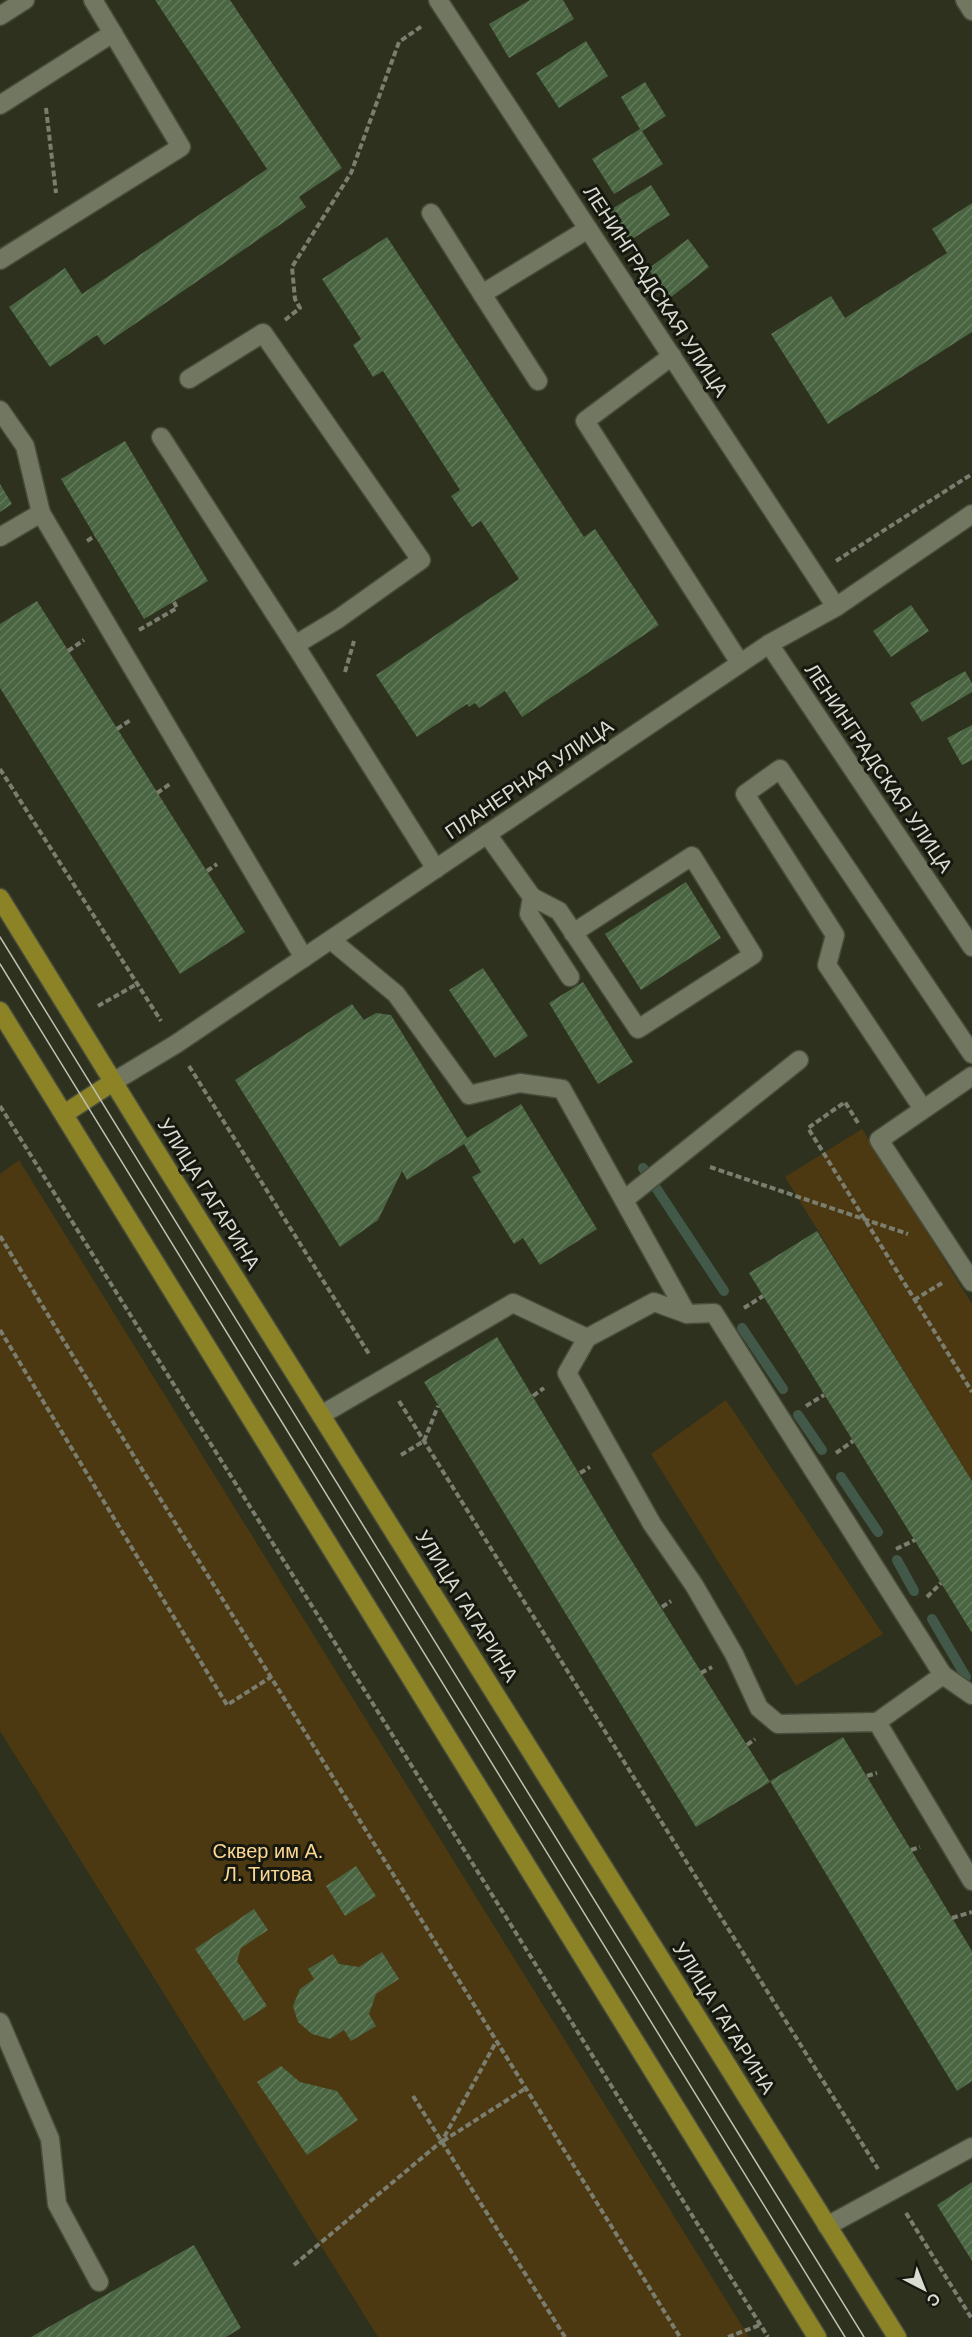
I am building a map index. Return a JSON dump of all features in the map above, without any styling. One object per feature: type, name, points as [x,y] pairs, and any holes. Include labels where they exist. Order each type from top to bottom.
[{"type":"main road","name":"УЛИЦА ГАГАРИНА","points":[[0,898],[897,2337]]},
{"type":"main road","points":[[0,1011],[817,2337]]},
{"type":"main road","points":[[64,1113],[113,1082]]},
{"type":"street","points":[[0,16],[25,0]]},
{"type":"street","points":[[0,260],[182,147],[93,0]]},
{"type":"street","points":[[965,0],[972,11]]},
{"type":"street","name":"ЛЕНИНГРАДСКАЯ УЛИЦА","points":[[442,5],[836,607]]},
{"type":"street","points":[[0,105],[113,33]]},
{"type":"street","points":[[430,213],[538,381]]},
{"type":"street","points":[[482,294],[588,229]]},
{"type":"street","points":[[189,380],[263,333],[421,561],[338,619],[295,645]]},
{"type":"street","points":[[672,356],[585,421],[740,663]]},
{"type":"street","points":[[0,410],[25,446],[41,513],[304,958]]},
{"type":"street","points":[[161,437],[436,869]]},
{"type":"street","points":[[0,537],[41,513]]},
{"type":"street","name":"ПЛАНЕРНАЯ УЛИЦА","points":[[113,1082],[176,1044],[740,663],[836,607],[972,514]]},
{"type":"street","name":"ЛЕНИНГРАДСКАЯ УЛИЦА","points":[[769,644],[972,947]]},
{"type":"street","points":[[923,1109],[828,965],[836,935],[745,794],[780,769],[972,1054]]},
{"type":"street","points":[[487,834],[532,897],[559,911],[573,933],[638,1029],[753,956],[692,856],[573,933]]},
{"type":"street","points":[[532,897],[529,914],[570,977]]},
{"type":"street","points":[[331,940],[396,994],[470,1095],[520,1083],[562,1089],[687,1314]]},
{"type":"street","points":[[624,1200],[799,1060]]},
{"type":"street","points":[[972,1076],[879,1140],[972,1282]]},
{"type":"street","points":[[943,1675],[878,1722],[778,1724],[759,1708],[734,1654],[694,1586],[652,1524],[567,1373],[587,1338],[654,1302],[687,1314],[714,1313],[943,1675],[972,1695]]},
{"type":"street","points":[[321,1415],[513,1303],[587,1338]]},
{"type":"street","points":[[878,1722],[972,1881]]},
{"type":"street","points":[[0,2022],[50,2139],[57,2204],[99,2282]]},
{"type":"street","points":[[827,2226],[972,2147]]},
{"type":"path","points":[[295,298],[292,267],[351,173],[399,42],[442,5]]},
{"type":"path","points":[[42,78],[59,223]]},
{"type":"path","points":[[815,575],[972,474]]},
{"type":"path","points":[[118,642],[177,608],[174,602]]},
{"type":"path","points":[[0,769],[176,1044],[972,2319]]},
{"type":"path","points":[[879,1140],[862,1129],[845,1102],[808,1128],[972,1392]]},
{"type":"path","points":[[0,1106],[768,2337]]},
{"type":"path","points":[[678,1156],[865,1220],[948,1245]]},
{"type":"path","points":[[0,1236],[680,2337]]},
{"type":"path","points":[[0,1330],[226,1705],[271,1677]]},
{"type":"path","points":[[401,1455],[424,1441],[438,1406]]},
{"type":"path","points":[[922,1602],[941,1583]]},
{"type":"path","points":[[952,1918],[972,1912]]},
{"type":"path","points":[[442,2141],[497,2041]]},
{"type":"path","points":[[294,2265],[442,2141],[526,2088]]},
{"type":"path","points":[[412,2096],[565,2337]]},
{"type":"path","points":[[728,2337],[760,2325]]},
{"type":"green space","points":[[862,1129],[972,1304],[972,1481],[785,1177]]},
{"type":"green space","name":"Сквер им А. Л. Титова","points":[[19,1160],[749,2337],[378,2337],[0,1731],[0,1174]]},
{"type":"green space","points":[[726,1400],[883,1634],[796,1686],[651,1454]]},
{"type":"building","points":[[155,0],[230,0],[342,168],[299,197],[306,207],[104,345],[97,335],[50,367],[9,307],[65,268],[82,294],[267,169]]},
{"type":"building","points":[[530,0],[563,0],[574,19],[509,58],[489,24]]},
{"type":"building","points":[[586,41],[608,76],[559,108],[536,73]]},
{"type":"building","points":[[645,82],[666,116],[642,131],[663,164],[614,194],[592,159],[640,129],[621,97]]},
{"type":"building","points":[[651,185],[670,215],[629,241],[610,210]]},
{"type":"building","points":[[972,203],[972,332],[828,424],[771,334],[831,296],[845,318],[947,253],[932,229]]},
{"type":"building","points":[[387,237],[584,537],[595,529],[659,625],[522,717],[505,691],[479,708],[475,703],[469,707],[467,704],[417,737],[376,675],[519,579],[481,521],[472,527],[451,496],[460,490],[383,371],[373,377],[353,345],[361,339],[322,279]]},
{"type":"building","points":[[688,239],[709,267],[670,298],[648,269]]},
{"type":"building","points":[[125,441],[208,581],[144,619],[61,479]]},
{"type":"building","points":[[0,484],[12,504],[0,512]]},
{"type":"building","points":[[37,601],[245,932],[180,974],[0,688],[0,624]]},
{"type":"building","points":[[911,605],[929,631],[891,657],[873,631]]},
{"type":"building","points":[[965,671],[972,683],[972,692],[922,722],[910,703]]},
{"type":"building","points":[[972,725],[972,760],[962,765],[947,738]]},
{"type":"building","points":[[686,882],[721,938],[641,990],[605,934]]},
{"type":"building","points":[[483,968],[528,1036],[495,1058],[449,990]]},
{"type":"building","points":[[583,982],[633,1062],[598,1084],[549,1003]]},
{"type":"building","points":[[352,1004],[364,1020],[376,1013],[391,1015],[467,1138],[521,1104],[597,1229],[540,1265],[523,1238],[514,1244],[472,1177],[481,1172],[464,1144],[407,1180],[402,1171],[378,1220],[340,1247],[235,1080]]},
{"type":"building","points":[[817,1231],[972,1481],[972,1633],[749,1273]]},
{"type":"building","points":[[497,1337],[620,1542],[770,1782],[696,1827],[424,1382]]},
{"type":"building","points":[[843,1737],[972,1951],[972,2081],[957,2091],[770,1781]]},
{"type":"building","points":[[356,1866],[376,1896],[345,1916],[326,1886]]},
{"type":"building","points":[[254,1909],[268,1930],[241,1948],[237,1961],[267,2006],[244,2021],[195,1949]]},
{"type":"building","points":[[382,1952],[399,1979],[376,1994],[369,2014],[376,2026],[351,2041],[344,2030],[330,2039],[312,2034],[298,2022],[293,2006],[300,1989],[314,1979],[308,1969],[333,1954],[339,1964],[359,1967]]},
{"type":"building","points":[[281,2066],[300,2082],[337,2091],[358,2120],[307,2155],[257,2082]]},
{"type":"building","points":[[972,2182],[972,2261],[937,2205]]},
{"type":"building","points":[[194,2245],[241,2328],[226,2337],[31,2337]]},
{"type":"waterway","points":[[643,1168],[724,1291]]},
{"type":"waterway","points":[[742,1328],[783,1389]]},
{"type":"waterway","points":[[798,1415],[822,1450]]},
{"type":"waterway","points":[[841,1477],[878,1532]]},
{"type":"waterway","points":[[897,1560],[914,1591]]},
{"type":"waterway","points":[[932,1619],[966,1677]]},
{"type":"tram line","points":[[0,937],[864,2337]]},
{"type":"tram line","points":[[0,964],[845,2337]]}]
